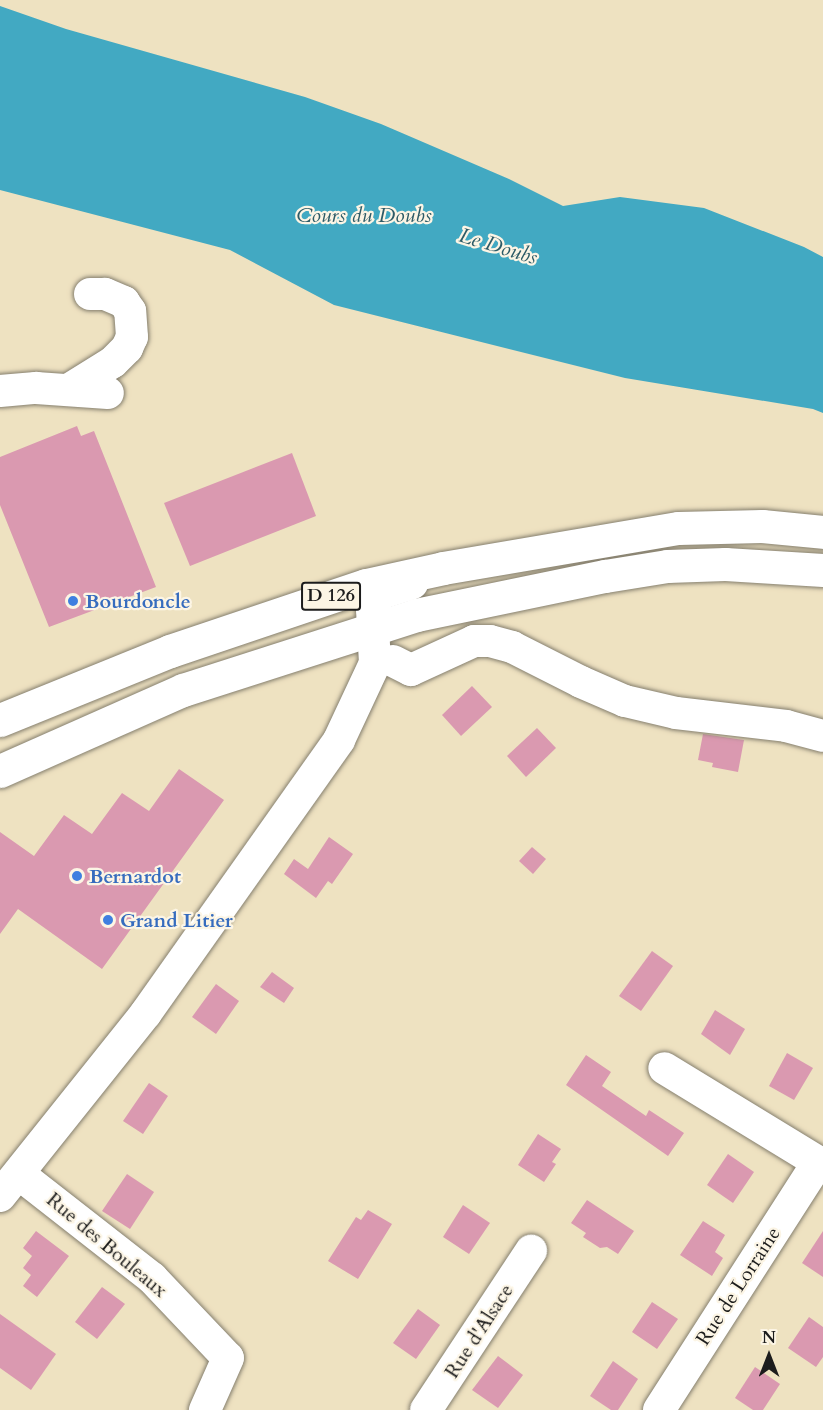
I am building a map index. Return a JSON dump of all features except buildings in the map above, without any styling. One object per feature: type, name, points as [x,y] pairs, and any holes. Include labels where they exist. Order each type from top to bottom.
[{"type":"main road","name":"D 126","points":[[0,720],[170,651],[366,585],[532,552],[678,528],[762,526],[823,532]]},
{"type":"main road","name":"D 126","points":[[0,771],[183,690],[416,615],[605,576],[667,566],[725,564],[823,570]]},
{"type":"street","points":[[68,390],[113,362],[127,348],[132,337],[130,311],[124,302],[105,294],[90,294]]},
{"type":"street","points":[[0,391],[36,388],[108,393]]},
{"type":"street","points":[[339,740],[375,663],[372,609],[379,594],[532,552]]},
{"type":"street","points":[[9,1185],[146,1013],[339,740],[364,712],[416,615]]},
{"type":"street","points":[[393,661],[411,670],[474,641],[490,641],[513,647],[625,701],[676,713],[786,726],[823,736]]},
{"type":"street","name":"Rue de Lorraine","points":[[659,1410],[820,1163],[664,1068]]},
{"type":"street","name":"Rue des Bouleaux","points":[[9,1185],[152,1278],[228,1358],[205,1410]]},
{"type":"street","name":"Rue d'Alsace","points":[[426,1410],[531,1251]]},
{"type":"water","name":"Cours du Doubs","points":[[0,6],[66,29],[305,97],[381,124],[509,179],[563,206],[620,197],[704,208],[804,247],[823,257],[823,413],[813,409],[625,378],[334,305],[230,250],[0,190]]},
{"type":"place","name":"Bourdoncle","points":[[73,601]]},
{"type":"place","name":"Bernardot","points":[[77,876]]},
{"type":"place","name":"Grand Litier","points":[[108,920]]},
{"type":"water label","name":"Le Doubs","points":[[498,247]]}]
